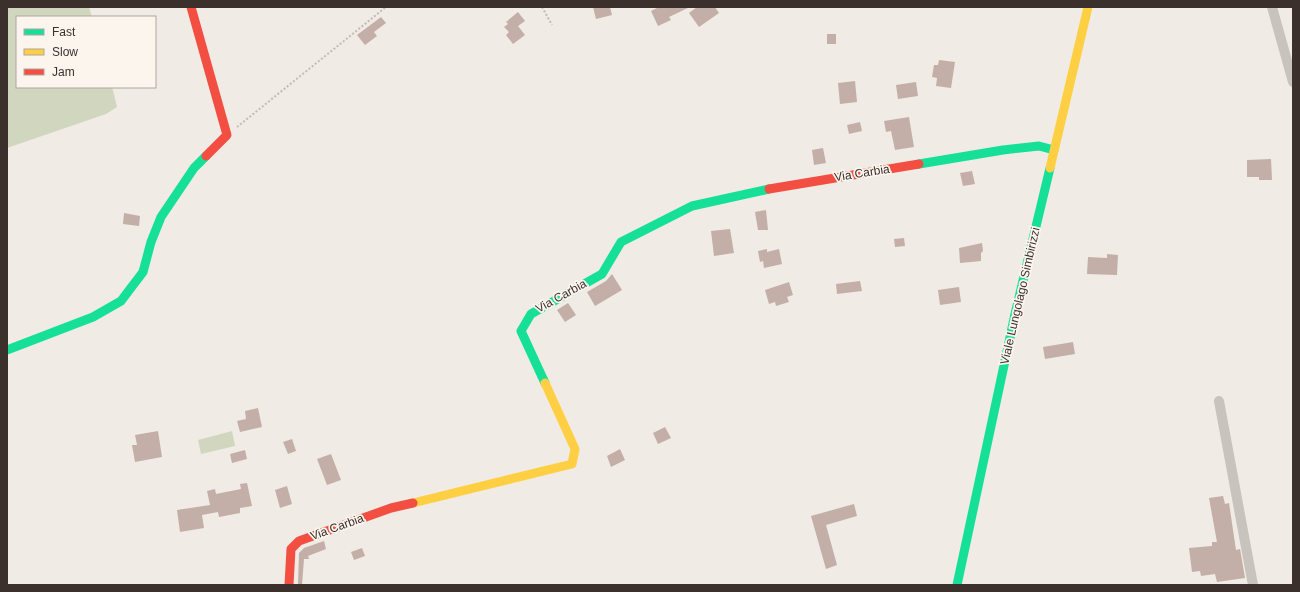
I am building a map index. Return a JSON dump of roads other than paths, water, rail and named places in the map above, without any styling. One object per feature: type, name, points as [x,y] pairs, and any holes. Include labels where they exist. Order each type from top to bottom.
[{"type":"street","points":[[7,350],[93,317],[121,300],[143,272],[151,242],[161,217],[194,168],[227,135],[191,7]]},
{"type":"street","name":"Viale Lungolago Simbirizzi","points":[[957,585],[996,398],[1088,7]]},
{"type":"street","points":[[1272,7],[1293,82]]},
{"type":"street","name":"Via Carbia","points":[[289,585],[292,549],[299,541],[391,508],[572,464],[575,449],[521,331],[531,314],[602,274],[621,242],[692,206],[771,188],[1003,150],[1039,146],[1054,150]]},
{"type":"street","points":[[1219,401],[1253,585]]}]
